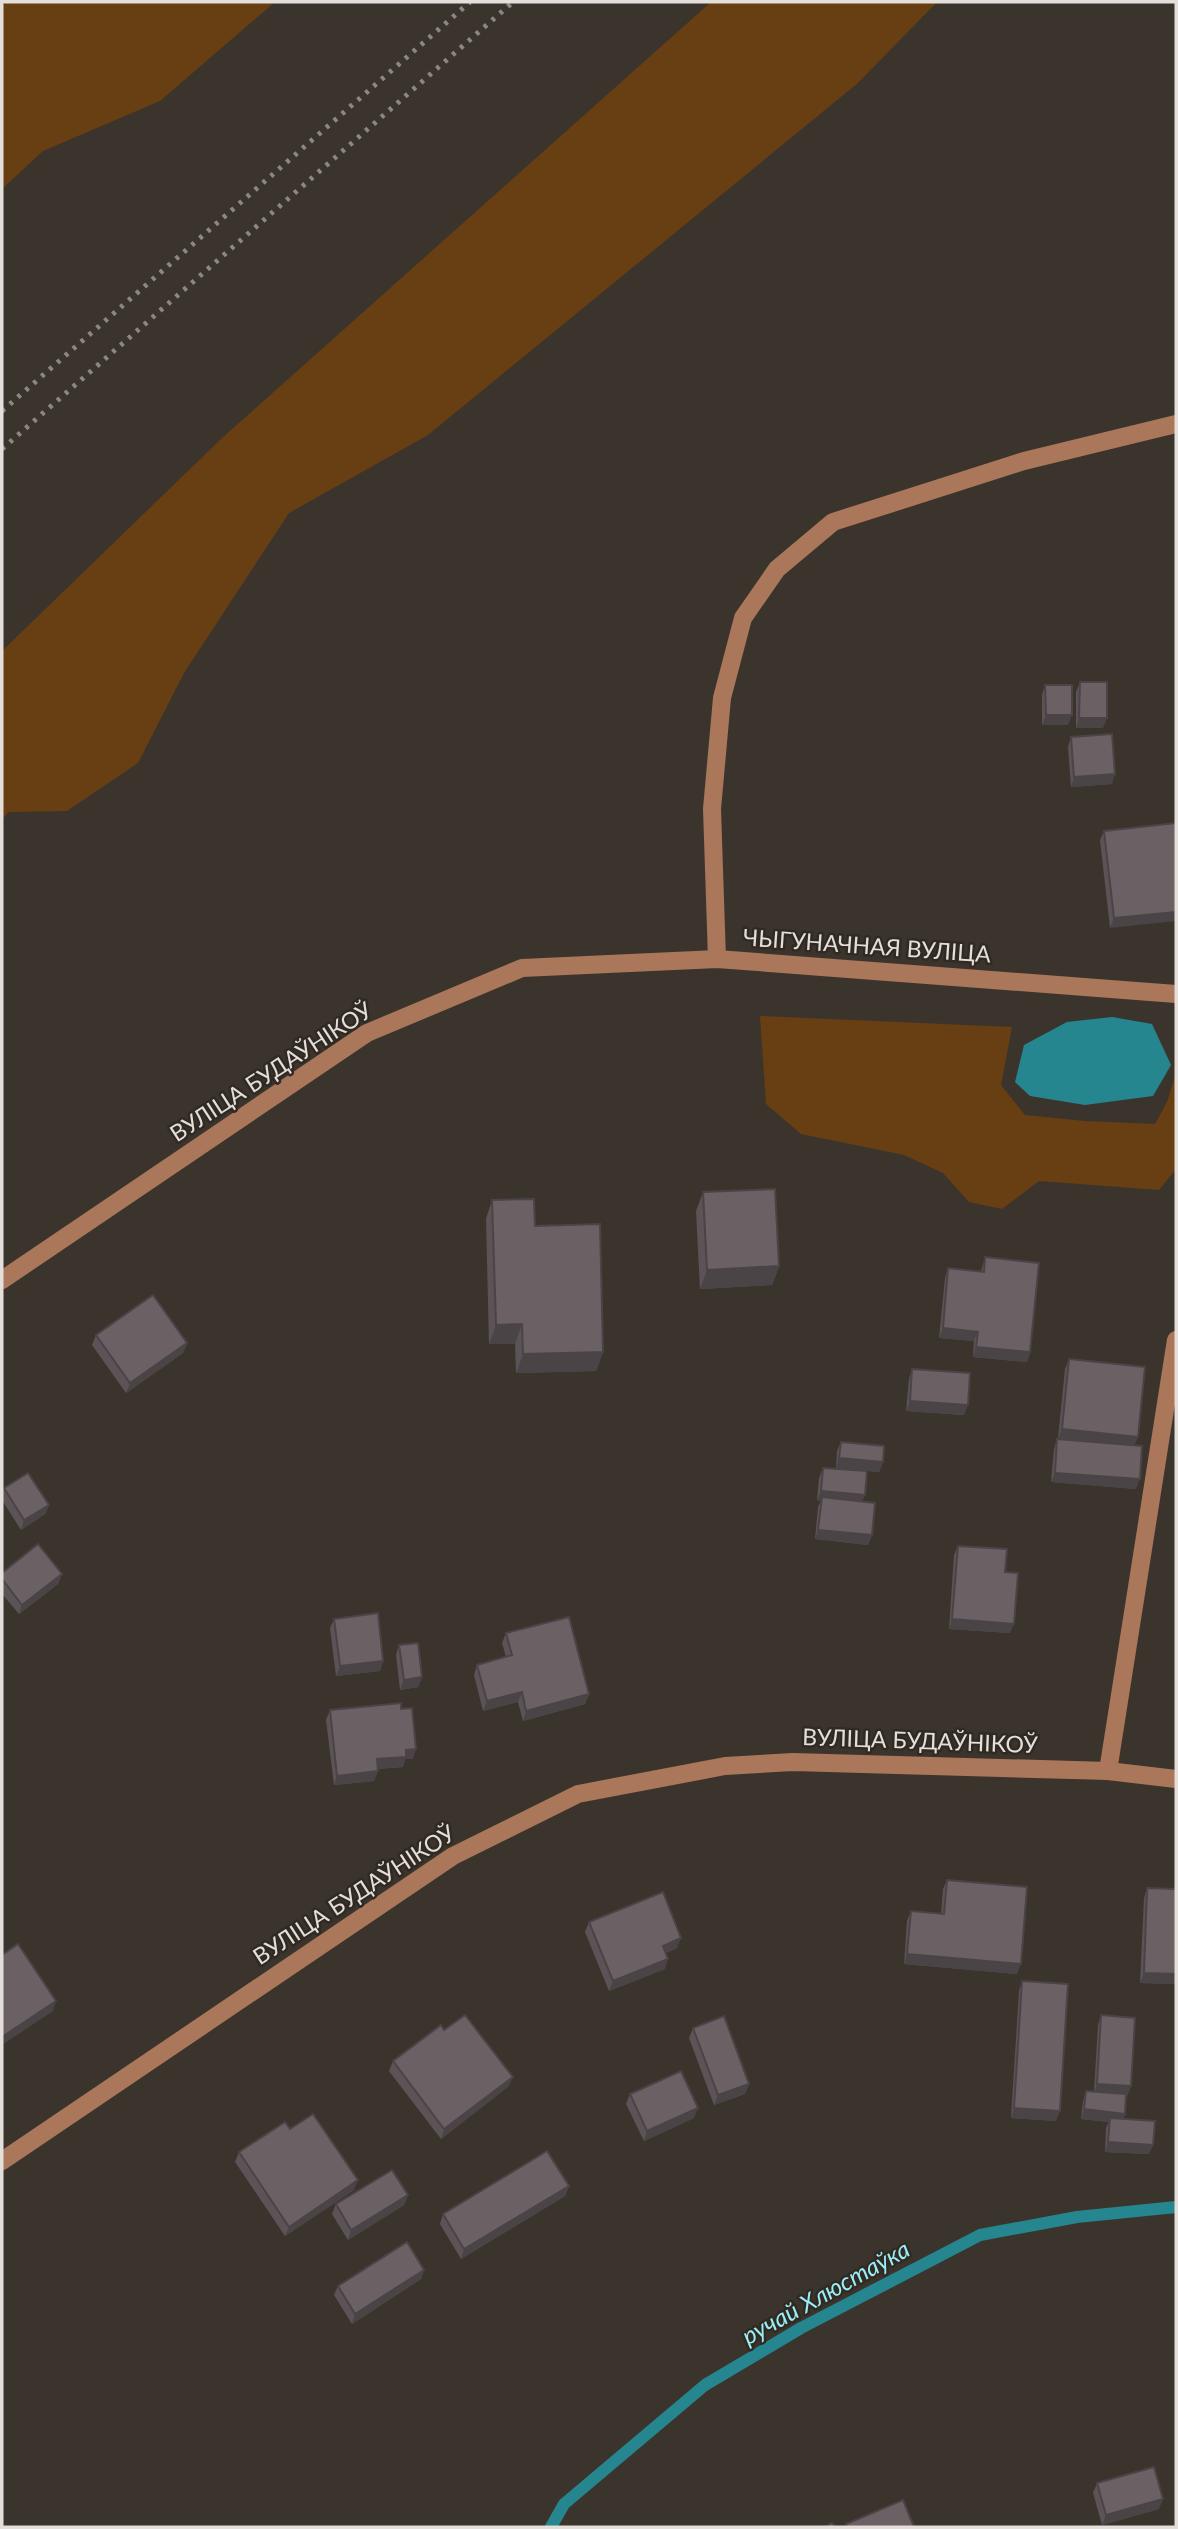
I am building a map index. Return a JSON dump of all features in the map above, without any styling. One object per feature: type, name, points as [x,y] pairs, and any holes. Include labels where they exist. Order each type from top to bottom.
[{"type":"street","name":"ЧЫГУНАЧНАЯ ВУЛІЦА","points":[[1176,424],[1024,461],[833,522],[777,569],[743,618],[722,698],[712,809],[717,959],[1176,994]]},
{"type":"street","name":"ВУЛІЦА БУДАЎНІКОЎ","points":[[2,1280],[367,1034],[522,968],[717,959]]},
{"type":"street","points":[[1108,1771],[1176,1340]]},
{"type":"street","name":"ВУЛІЦА БУДАЎНІКОЎ","points":[[2,2161],[453,1856],[578,1794],[725,1766],[793,1762],[1108,1771],[1176,1779]]},
{"type":"shaded area","points":[[7,2],[275,2],[160,101],[43,151],[2,189],[2,6]]},
{"type":"shaded area","points":[[711,2],[937,2],[858,83],[428,435],[289,513],[184,673],[138,763],[67,811],[9,812],[2,819],[2,651],[222,438]]},
{"type":"shaded area","points":[[760,1016],[1012,1027],[1001,1085],[1025,1115],[1155,1124],[1167,1102],[1176,1073],[1176,1169],[1159,1190],[1039,1181],[1002,1209],[969,1202],[943,1173],[904,1155],[801,1134],[766,1104]]},
{"type":"water","points":[[1112,1017],[1152,1024],[1171,1065],[1153,1096],[1085,1105],[1030,1096],[1015,1082],[1024,1045],[1067,1022]]},
{"type":"building","points":[[1080,682],[1107,682],[1107,718],[1079,718]]},
{"type":"building","points":[[1045,685],[1072,685],[1072,715],[1046,715]]},
{"type":"building","points":[[1112,734],[1115,774],[1074,777],[1071,737]]},
{"type":"building","points":[[1176,823],[1176,912],[1114,918],[1104,831]]},
{"type":"building","points":[[775,1189],[779,1266],[707,1270],[703,1192]]},
{"type":"building","points":[[534,1199],[535,1226],[600,1224],[603,1352],[523,1354],[522,1324],[496,1325],[492,1200]]},
{"type":"building","points":[[985,1257],[1039,1263],[1030,1352],[976,1347],[978,1332],[943,1328],[948,1268],[984,1272]]},
{"type":"building","points":[[153,1295],[187,1343],[130,1383],[96,1335]]},
{"type":"building","points":[[1069,1359],[1145,1367],[1138,1437],[1062,1429]]},
{"type":"building","points":[[912,1369],[970,1373],[968,1405],[910,1401]]},
{"type":"building","points":[[1057,1439],[1142,1446],[1140,1479],[1055,1473]]},
{"type":"building","points":[[841,1442],[884,1446],[883,1462],[839,1458]]},
{"type":"building","points":[[823,1468],[867,1471],[865,1495],[821,1491]]},
{"type":"building","points":[[28,1473],[49,1505],[24,1520],[4,1488]]},
{"type":"building","points":[[822,1497],[875,1503],[872,1535],[818,1530]]},
{"type":"building","points":[[38,1544],[62,1574],[22,1605],[2,1579],[2,1573]]},
{"type":"building","points":[[958,1546],[1007,1549],[1005,1572],[1018,1573],[1014,1624],[952,1619]]},
{"type":"building","points":[[378,1613],[383,1661],[340,1666],[334,1619]]},
{"type":"building","points":[[569,1617],[589,1694],[526,1711],[522,1692],[487,1701],[477,1665],[512,1655],[506,1633]]},
{"type":"building","points":[[418,1643],[422,1677],[404,1680],[399,1645]]},
{"type":"building","points":[[401,1703],[401,1709],[412,1708],[416,1749],[406,1750],[406,1757],[377,1759],[378,1771],[337,1776],[330,1710]]},
{"type":"building","points":[[947,1880],[1027,1887],[1021,1964],[907,1954],[911,1911],[944,1914]]},
{"type":"building","points":[[1147,1888],[1176,1889],[1176,1974],[1144,1973]]},
{"type":"building","points":[[663,1892],[681,1938],[663,1946],[668,1959],[613,1981],[589,1922]]},
{"type":"building","points":[[18,1944],[56,2001],[2,2037],[2,1955]]},
{"type":"building","points":[[1022,1981],[1068,1984],[1060,2111],[1014,2108]]},
{"type":"building","points":[[465,2015],[513,2077],[444,2129],[393,2061],[441,2025],[444,2030]]},
{"type":"building","points":[[1101,2015],[1135,2018],[1131,2086],[1097,2084]]},
{"type":"building","points":[[724,2016],[749,2084],[718,2095],[693,2028]]},
{"type":"building","points":[[681,2071],[698,2108],[647,2131],[630,2094]]},
{"type":"building","points":[[1086,2091],[1126,2094],[1125,2114],[1084,2109]]},
{"type":"building","points":[[313,2114],[358,2180],[289,2227],[239,2152],[285,2122],[290,2129]]},
{"type":"building","points":[[1110,2118],[1155,2121],[1153,2145],[1108,2142]]},
{"type":"building","points":[[547,2151],[569,2186],[464,2249],[443,2214]]},
{"type":"building","points":[[392,2170],[408,2195],[351,2230],[336,2204]]},
{"type":"building","points":[[407,2242],[424,2270],[355,2314],[338,2286]]},
{"type":"building","points":[[1154,2467],[1163,2499],[1106,2515],[1097,2483]]},
{"type":"building","points":[[903,2500],[914,2527],[847,2527],[846,2524]]},
{"type":"waterway","name":"ручай Хлюстаўка","points":[[551,2527],[564,2504],[705,2385],[801,2328],[980,2235],[1077,2217],[1176,2207]]},
{"type":"railway","points":[[2,411],[470,2]]},
{"type":"railway","points":[[2,449],[513,2]]}]
